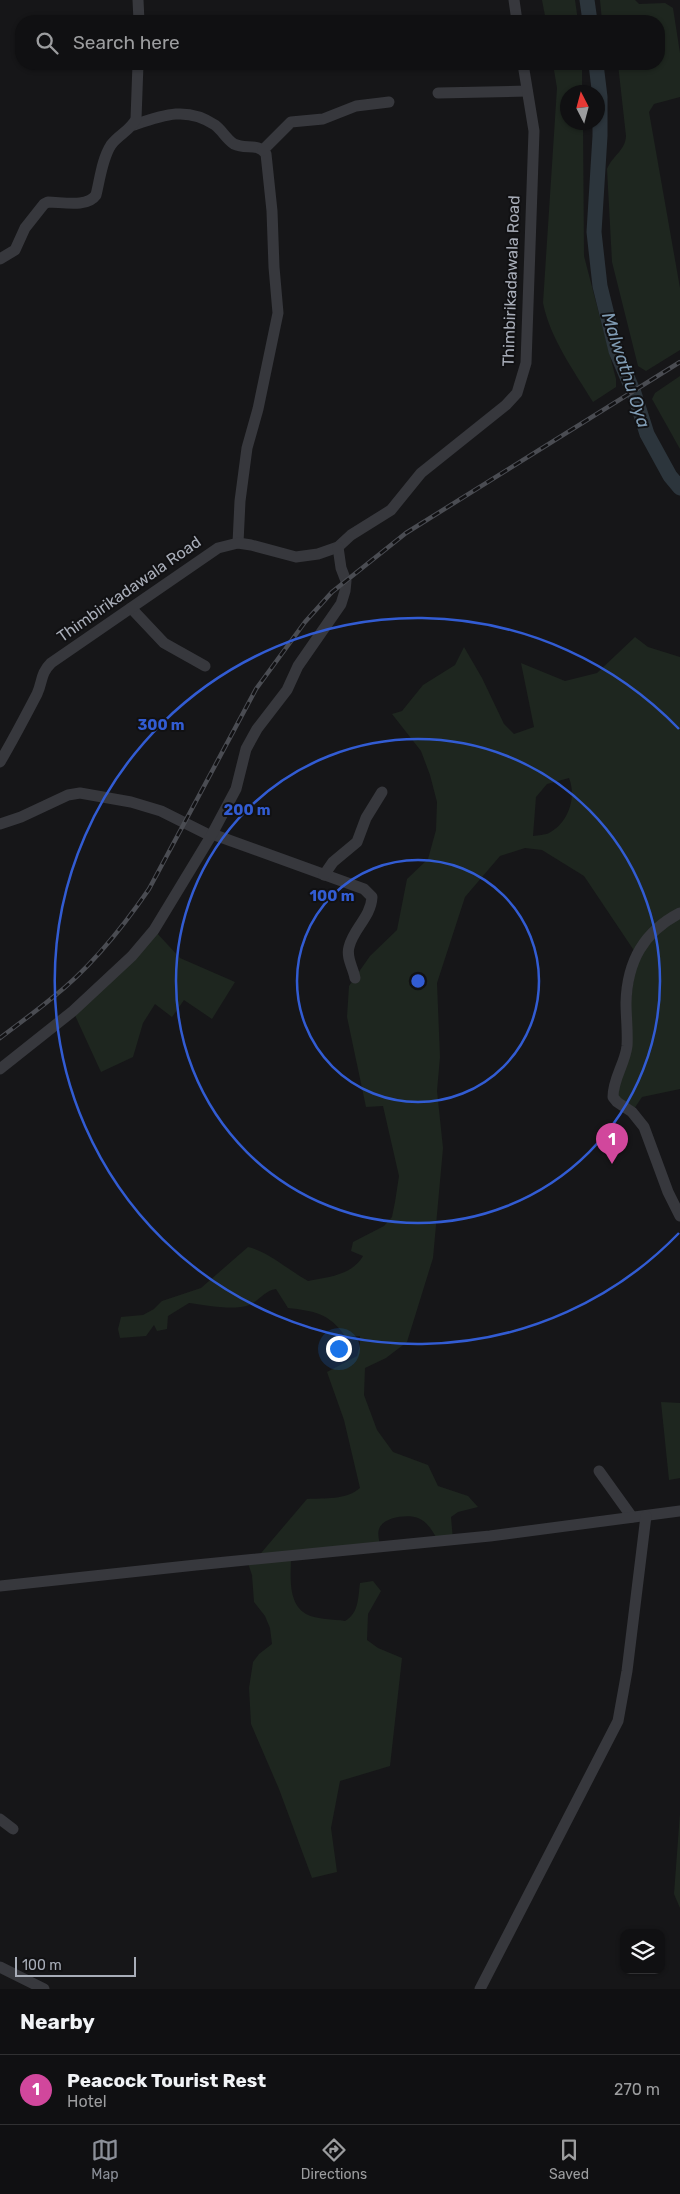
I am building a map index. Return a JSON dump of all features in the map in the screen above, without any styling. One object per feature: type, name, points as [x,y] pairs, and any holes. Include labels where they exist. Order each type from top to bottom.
[{"type":"street","points":[[138,0],[138,15]]},
{"type":"street","points":[[514,0],[516,15]]},
{"type":"street","points":[[134,125],[137,111],[138,70]]},
{"type":"street","name":"Thimbirikadawala Road","points":[[0,762],[39,689],[44,670],[52,663],[218,548],[238,543],[250,544],[296,557],[318,554],[338,547],[351,535],[391,510],[422,473],[451,448],[494,416],[517,393],[526,363],[534,131],[524,70]]},
{"type":"street","points":[[438,93],[527,91]]},
{"type":"street","points":[[263,150],[291,122],[323,119],[356,106],[389,102]]},
{"type":"street","points":[[0,259],[15,250],[25,228],[44,204],[48,202],[84,203],[93,200],[96,196],[107,154],[112,145],[134,125],[180,112],[194,115],[217,127],[232,143],[238,146],[258,147],[263,150],[266,154],[272,211],[278,313],[248,448],[240,500],[238,543]]},
{"type":"street","points":[[0,1069],[73,1011],[132,956],[154,930],[211,835],[236,789],[246,749],[257,729],[287,690],[298,666],[341,604],[346,591],[346,581],[341,568],[338,547]]},
{"type":"street","points":[[131,608],[164,643],[205,666]]},
{"type":"street","points":[[324,875],[333,862],[357,842],[366,818],[382,792]]},
{"type":"street","points":[[0,824],[21,817],[68,795],[80,793],[131,802],[162,811],[211,835],[364,889],[372,897],[372,907],[349,946],[349,962],[355,978]]},
{"type":"street","points":[[680,914],[667,920],[654,930],[640,945],[626,1000],[627,1047],[617,1075],[613,1097],[632,1112],[644,1127],[668,1192],[680,1216]]},
{"type":"street","points":[[599,1471],[632,1517]]},
{"type":"street","points":[[0,1586],[490,1536],[680,1511]]},
{"type":"street","points":[[480,1989],[618,1722],[628,1671],[646,1516]]},
{"type":"street","points":[[0,1819],[13,1829]]},
{"type":"street","points":[[0,1967],[44,1989]]},
{"type":"shaded area","points":[[542,0],[575,0],[577,15],[545,15]]},
{"type":"shaded area","points":[[600,0],[635,0],[639,4],[665,3],[673,8],[680,53],[680,97],[654,104],[649,112],[680,288],[680,350],[646,371],[638,366],[612,262],[607,169],[623,146],[626,136],[619,70],[665,70],[665,15],[601,15]]},
{"type":"shaded area","points":[[554,70],[582,70],[582,85],[560,85],[560,130],[583,130],[584,256],[616,379],[616,387],[593,402],[557,342],[546,316],[543,303],[557,88]]},
{"type":"shaded area","points":[[680,376],[680,449],[652,399],[655,393]]},
{"type":"shaded area","points":[[635,637],[648,647],[680,657],[680,1089],[642,1097],[632,1112],[617,1102],[637,955],[584,876],[542,850],[525,848],[500,856],[465,897],[437,983],[440,1057],[437,1091],[443,1148],[433,1258],[407,1342],[386,1358],[365,1368],[364,1395],[377,1430],[393,1452],[428,1465],[438,1486],[468,1496],[478,1507],[458,1512],[451,1517],[453,1540],[438,1541],[430,1528],[422,1520],[414,1517],[402,1517],[390,1519],[381,1525],[378,1533],[380,1548],[291,1556],[291,1588],[293,1596],[300,1609],[310,1616],[345,1621],[350,1618],[355,1609],[360,1583],[373,1581],[381,1591],[368,1614],[367,1640],[378,1648],[402,1658],[390,1766],[340,1781],[331,1828],[337,1872],[312,1878],[279,1789],[251,1724],[249,1688],[253,1662],[259,1654],[272,1644],[270,1628],[265,1616],[254,1602],[252,1575],[247,1560],[256,1559],[307,1499],[348,1495],[360,1488],[344,1420],[327,1372],[357,1356],[360,1336],[345,1336],[333,1322],[320,1314],[288,1308],[276,1289],[243,1307],[219,1307],[189,1303],[168,1316],[167,1329],[157,1331],[154,1325],[146,1336],[120,1338],[118,1329],[121,1317],[143,1315],[154,1309],[162,1301],[201,1288],[248,1247],[271,1257],[308,1281],[339,1274],[353,1267],[363,1256],[351,1251],[353,1242],[384,1226],[392,1217],[399,1176],[383,1106],[366,1107],[347,1017],[349,986],[370,956],[397,930],[407,879],[428,859],[436,830],[437,802],[421,751],[392,714],[402,711],[423,685],[455,665],[464,647],[482,678],[504,724],[514,734],[534,727],[521,663],[565,681],[597,673]],"holes":[[[569,778],[571,802],[566,816],[561,823],[549,833],[533,836],[536,797],[547,784]]]},
{"type":"shaded area","points":[[154,930],[180,958],[235,982],[212,1019],[184,1000],[172,1017],[155,1004],[143,1023],[133,1057],[101,1072],[73,1011]]},
{"type":"shaded area","points":[[661,1402],[680,1403],[680,1478],[669,1480]]},
{"type":"shaded area","points":[[680,1813],[680,1908],[674,1894]]},
{"type":"waterway","name":"Malwathu Oya","points":[[587,0],[589,15]]},
{"type":"waterway","name":"Malwathu Oya","points":[[597,70],[600,97],[600,136],[594,232],[600,286],[616,351],[634,393],[647,434],[670,476],[680,488]]},
{"type":"railway","points":[[0,1038],[46,1003],[79,974],[128,918],[149,889],[256,689],[305,622],[332,592],[406,533],[680,362]]},
{"type":"place","name":"Peacock Tourist Rest","points":[[612,1164]]}]
